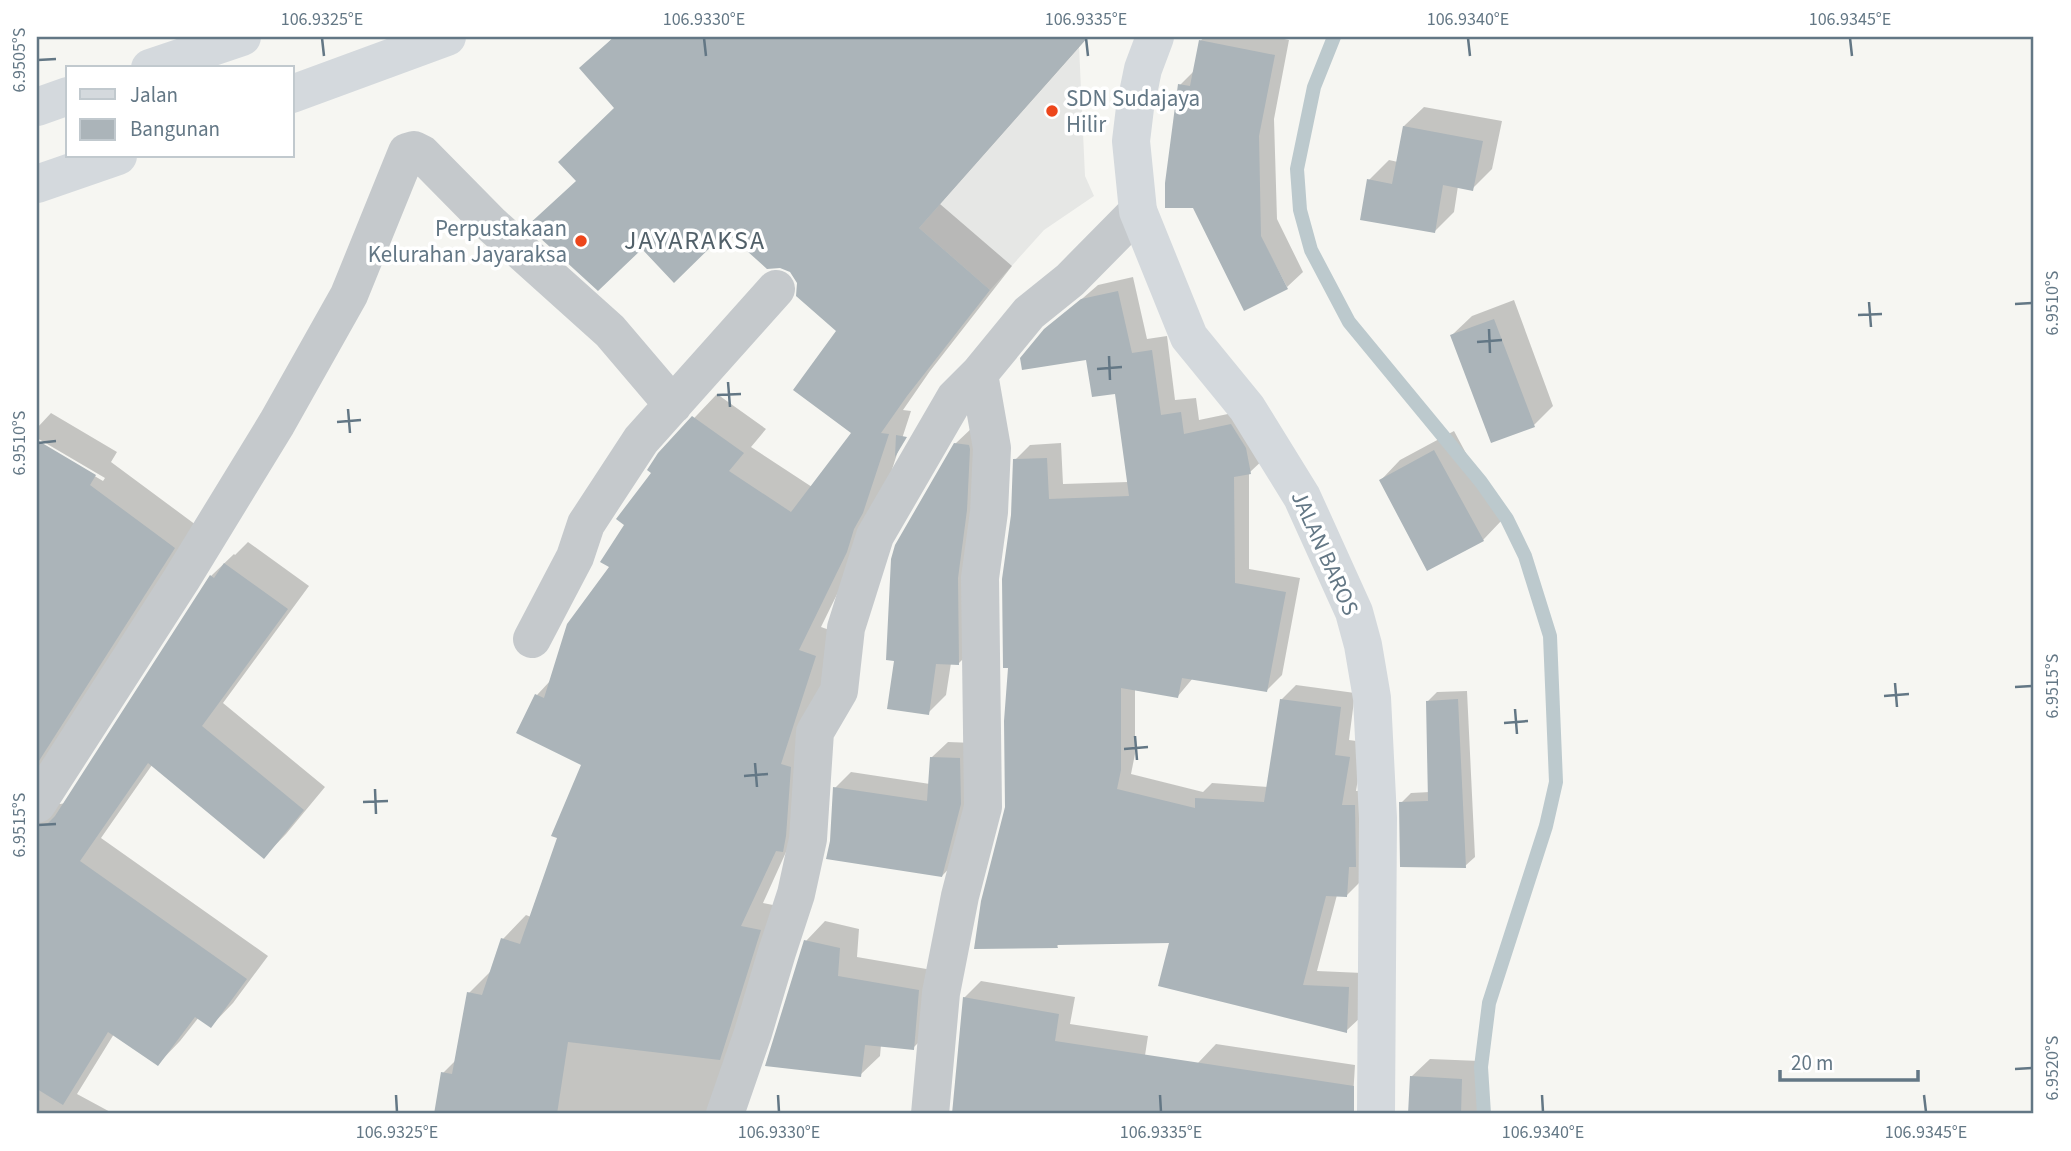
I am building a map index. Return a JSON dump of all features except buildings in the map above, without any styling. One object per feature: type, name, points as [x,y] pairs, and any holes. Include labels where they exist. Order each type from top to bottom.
[{"type":"main road","points":[[156,66],[242,37]]},
{"type":"main road","points":[[294,93],[447,37]]},
{"type":"main road","name":"JALAN BAROS","points":[[1155,37],[1143,69],[1131,141],[1138,211],[1189,337],[1247,408],[1302,496],[1354,612],[1372,698],[1377,759],[1379,874],[1376,1114]]},
{"type":"main road","points":[[37,107],[66,97]]},
{"type":"main road","points":[[37,184],[112,158]]},
{"type":"street","points":[[37,804],[181,580],[277,423],[349,295],[407,152],[414,150],[422,154],[492,225],[610,331],[673,405]]},
{"type":"street","points":[[725,1114],[796,894],[808,839],[816,732],[839,691],[846,628],[875,536],[955,398],[979,374],[1029,313],[1070,280],[1138,211]]},
{"type":"street","points":[[532,639],[575,557],[586,524],[642,440],[776,289]]},
{"type":"street","points":[[930,1114],[942,993],[960,896],[983,807],[980,578],[989,512],[992,448],[979,374]]},
{"type":"shaded area","name":"SDN Sudajaya Hilir","points":[[1079,46],[1085,176],[1094,196],[1044,230],[990,290],[919,228]]},
{"type":"waterway","points":[[1334,37],[1314,87],[1297,169],[1300,210],[1311,250],[1349,322],[1481,482],[1507,519],[1525,556],[1550,636],[1556,782],[1546,826],[1489,1003],[1481,1067],[1484,1114]]},
{"type":"place","name":"SDN Sudajaya Hilir","points":[[1052,111]]},
{"type":"place","name":"Perpustakaan Kelurahan Jayaraksa","points":[[581,241]]},
{"type":"district","name":"JAYARAKSA","points":[[695,240]]}]
